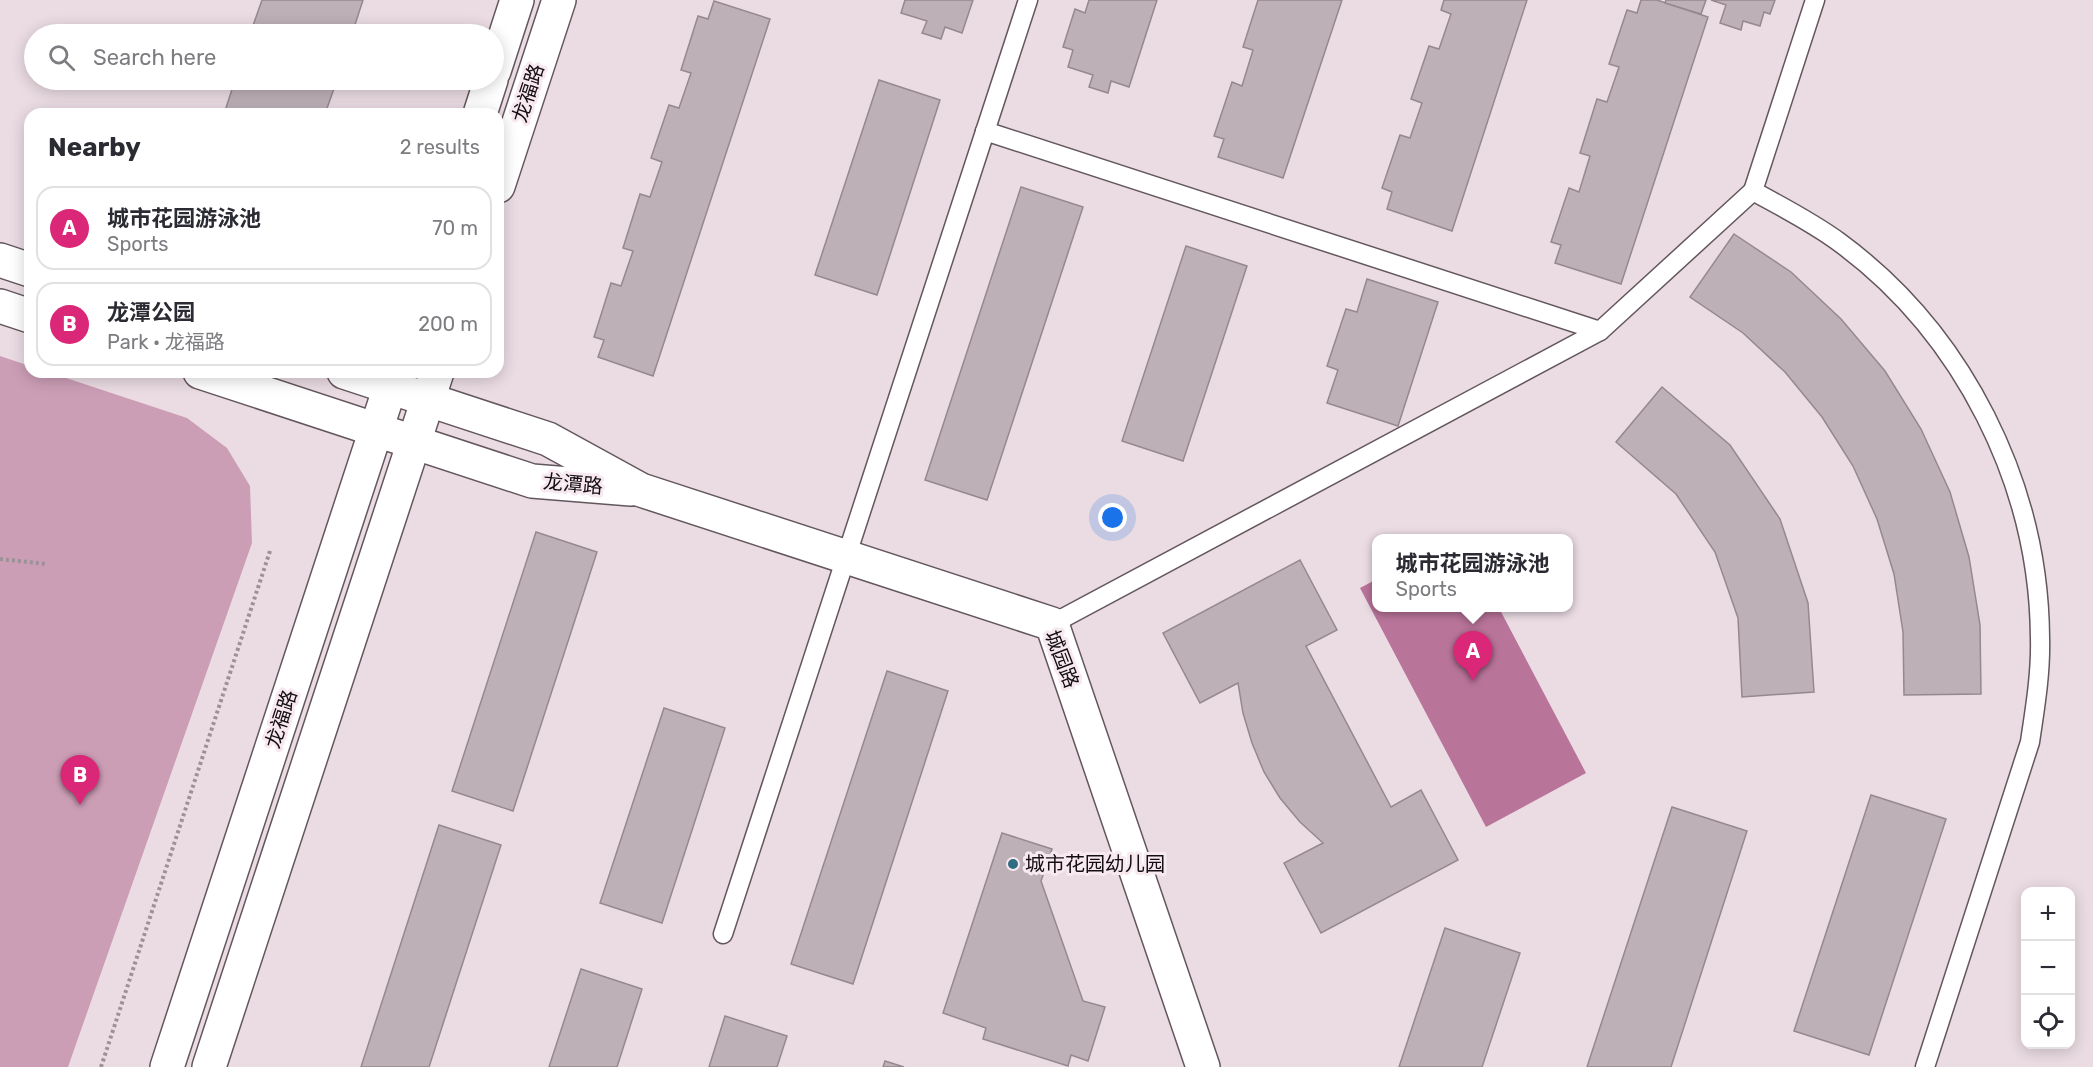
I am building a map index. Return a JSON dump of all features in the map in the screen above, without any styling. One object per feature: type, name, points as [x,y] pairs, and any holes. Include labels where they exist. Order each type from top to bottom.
[{"type":"street","name":"龙福路","points":[[504,41],[517,0]]},
{"type":"street","name":"龙福路","points":[[504,168],[559,0]]},
{"type":"street","name":"龙福路","points":[[482,108],[488,90]]},
{"type":"street","points":[[0,260],[24,268]]},
{"type":"street","points":[[0,306],[24,314]]},
{"type":"street","name":"龙潭路","points":[[218,378],[532,481],[641,490]]},
{"type":"street","name":"龙福路","points":[[167,1067],[393,380]]},
{"type":"street","name":"龙潭路","points":[[393,380],[432,386],[548,439],[641,490]]},
{"type":"street","name":"龙福路","points":[[209,1067],[432,386]]},
{"type":"street","name":"城园路","points":[[641,490],[1052,624],[1203,1067]]},
{"type":"lane","points":[[723,934],[1028,0]]},
{"type":"lane","points":[[1052,624],[1600,331],[1752,191],[1815,0]]},
{"type":"lane","points":[[985,131],[1600,331]]},
{"type":"lane","points":[[1752,191],[1797,214],[1847,248],[1878,274],[1913,310],[1945,349],[1972,391],[1995,436],[2015,484],[2029,535],[2037,586],[2040,638],[2038,691],[2030,742],[1924,1067]]},
{"type":"path","points":[[101,1067],[270,551]]},
{"type":"path","points":[[0,559],[47,564]]},
{"type":"shaded area","points":[[0,356],[24,364],[24,378],[66,378],[187,418],[227,448],[250,486],[252,543],[68,1067],[0,1067]]},
{"type":"shaded area","points":[[1372,582],[1372,611],[1360,588]]},
{"type":"shaded area","points":[[1373,612],[1501,612],[1586,773],[1486,827]]},
{"type":"building","points":[[262,0],[363,0],[355,24],[254,24]]},
{"type":"building","points":[[905,0],[973,0],[962,33],[945,27],[941,39],[922,33],[927,21],[901,13]]},
{"type":"building","points":[[1089,0],[1157,0],[1129,87],[1111,81],[1108,93],[1089,87],[1093,75],[1068,67],[1073,50],[1063,47],[1075,9],[1085,13]]},
{"type":"building","points":[[1258,0],[1342,0],[1283,178],[1218,157],[1224,139],[1214,136],[1232,82],[1242,86],[1253,50],[1243,47]]},
{"type":"building","points":[[1444,0],[1527,0],[1452,231],[1387,209],[1392,192],[1382,188],[1400,135],[1410,138],[1422,103],[1411,99],[1429,46],[1439,49],[1451,14],[1441,10]]},
{"type":"building","points":[[1641,0],[1657,0],[1708,17],[1621,284],[1555,263],[1561,245],[1551,242],[1569,188],[1579,192],[1590,156],[1580,153],[1597,99],[1607,102],[1619,67],[1609,64],[1627,10],[1637,13]]},
{"type":"building","points":[[1666,0],[1706,0],[1701,14],[1665,3]]},
{"type":"building","points":[[1711,0],[1775,0],[1770,14],[1764,12],[1760,26],[1743,21],[1741,30],[1720,23],[1726,5]]},
{"type":"building","points":[[714,1],[770,19],[653,376],[598,357],[604,340],[594,337],[611,283],[621,286],[633,251],[623,248],[640,194],[650,197],[662,162],[651,158],[669,105],[679,108],[691,73],[681,70],[698,16],[708,19]]},
{"type":"building","points":[[879,80],[940,100],[877,295],[815,275]]},
{"type":"building","points":[[232,90],[333,90],[327,108],[226,108]]},
{"type":"building","points":[[1021,187],[1083,207],[987,500],[925,480]]},
{"type":"building","points":[[1734,234],[1791,272],[1841,319],[1885,371],[1921,429],[1950,492],[1969,557],[1980,625],[1981,694],[1904,695],[1903,632],[1894,574],[1877,519],[1853,466],[1822,417],[1785,372],[1743,333],[1690,297]]},
{"type":"building","points":[[1186,246],[1247,266],[1183,461],[1122,441]]},
{"type":"building","points":[[1367,279],[1438,302],[1398,426],[1327,403],[1338,370],[1327,366],[1346,309],[1357,312]]},
{"type":"building","points":[[1662,387],[1730,445],[1780,519],[1808,603],[1814,692],[1742,697],[1738,618],[1715,552],[1676,494],[1616,442]]},
{"type":"building","points":[[536,532],[597,552],[513,811],[452,791]]},
{"type":"building","points":[[1300,560],[1337,630],[1306,646],[1391,807],[1421,790],[1458,860],[1321,933],[1284,863],[1323,843],[1300,822],[1280,798],[1264,772],[1243,713],[1238,683],[1200,703],[1163,633]]},
{"type":"building","points":[[887,671],[948,691],[853,984],[791,964]]},
{"type":"building","points":[[664,708],[725,728],[662,923],[600,903]]},
{"type":"building","points":[[1871,795],[1946,819],[1869,1055],[1794,1031]]},
{"type":"building","points":[[1672,807],[1747,831],[1671,1067],[1587,1067]]},
{"type":"building","points":[[439,825],[501,845],[429,1067],[361,1067]]},
{"type":"building","points":[[1002,833],[1052,849],[1041,881],[1083,1001],[1105,1007],[1088,1061],[1071,1055],[1068,1066],[983,1039],[986,1028],[943,1013]]},
{"type":"building","points":[[1445,928],[1520,953],[1482,1067],[1399,1067]]},
{"type":"building","points":[[581,969],[642,989],[617,1067],[549,1067]]},
{"type":"building","points":[[725,1016],[787,1036],[777,1067],[709,1067]]},
{"type":"building","points":[[885,1061],[904,1067],[883,1067]]},
{"type":"place","name":"城市花园游泳池","points":[[1473,681]]},
{"type":"place","name":"龙潭公园","points":[[80,805]]},
{"type":"place","name":"城市花园幼儿园","points":[[1013,864]]}]
